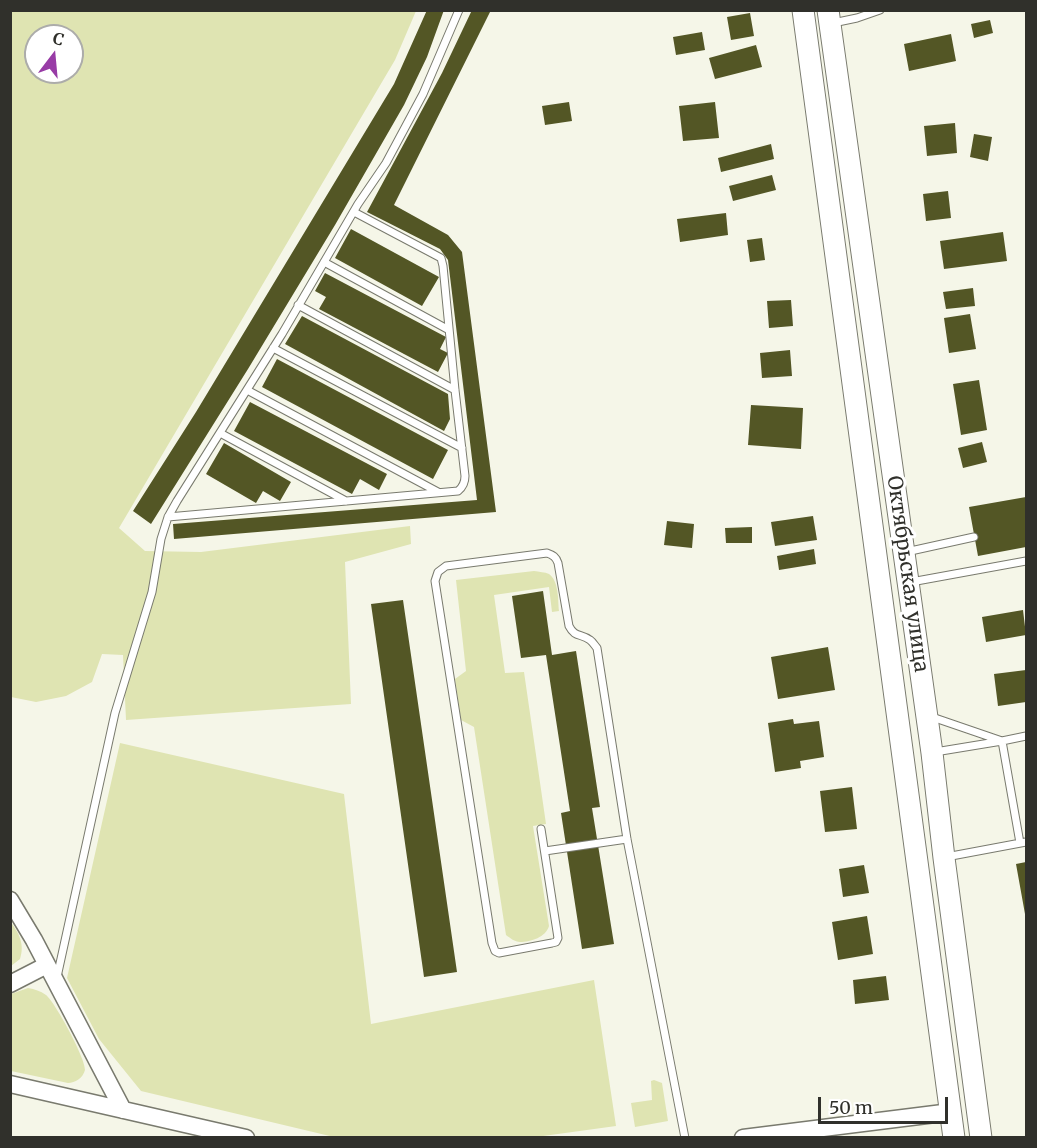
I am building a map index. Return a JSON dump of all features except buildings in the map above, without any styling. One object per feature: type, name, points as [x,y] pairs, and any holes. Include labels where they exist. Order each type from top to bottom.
[{"type":"main road","name":"Октябрьская улица","points":[[803,10],[954,1137]]},
{"type":"main road","name":"Октябрьская улица","points":[[829,17],[932,753],[981,1137]]},
{"type":"main road","points":[[951,1112],[977,1108]]},
{"type":"street","points":[[10,900],[123,1110]]},
{"type":"street","points":[[10,984],[47,965]]},
{"type":"street","points":[[10,1084],[246,1137]]},
{"type":"street","points":[[743,1137],[951,1112]]},
{"type":"lane","points":[[56,982],[115,713],[152,592],[161,539],[168,517],[386,163],[423,94],[459,10]]},
{"type":"lane","points":[[829,17],[857,18],[879,10]]},
{"type":"lane","points":[[168,517],[440,493],[458,491],[463,485],[465,476],[441,258],[354,212]]},
{"type":"lane","points":[[324,262],[449,330]]},
{"type":"lane","points":[[298,305],[455,390]]},
{"type":"lane","points":[[273,348],[462,448]]},
{"type":"lane","points":[[247,390],[440,493]]},
{"type":"lane","points":[[220,433],[346,501]]},
{"type":"lane","points":[[903,552],[974,537]]},
{"type":"lane","points":[[541,829],[558,939],[552,943],[499,953],[495,951],[492,943],[435,582],[438,572],[446,566],[547,553],[553,556],[557,559],[568,626],[572,632],[590,640],[597,648],[627,839],[685,1137]]},
{"type":"lane","points":[[908,583],[1026,561]]},
{"type":"lane","points":[[926,715],[1002,741]]},
{"type":"lane","points":[[932,753],[1026,736]]},
{"type":"lane","points":[[944,858],[1023,843],[1002,741]]},
{"type":"lane","points":[[545,851],[627,839]]},
{"type":"green space","points":[[11,11],[416,11],[395,60],[119,528],[145,551],[201,552],[410,526],[411,544],[345,562],[351,704],[126,720],[123,655],[102,654],[92,682],[66,696],[36,702],[11,697]]},
{"type":"green space","points":[[534,571],[547,573],[555,581],[559,611],[552,612],[549,587],[494,595],[505,673],[524,672],[546,824],[533,826],[549,926],[538,938],[520,942],[506,935],[474,727],[461,720],[455,679],[466,671],[456,580]]},
{"type":"green space","points":[[120,743],[344,794],[371,1024],[594,980],[616,1126],[536,1137],[334,1137],[141,1091],[99,1039],[67,978]]},
{"type":"green space","points":[[10,921],[18,934],[22,948],[20,959],[11,966]]},
{"type":"green space","points":[[28,988],[46,995],[69,1031],[81,1055],[85,1070],[81,1078],[76,1081],[68,1083],[11,1071],[11,994]]},
{"type":"green space","points":[[651,1081],[662,1083],[668,1121],[635,1127],[631,1103],[652,1100]]}]
